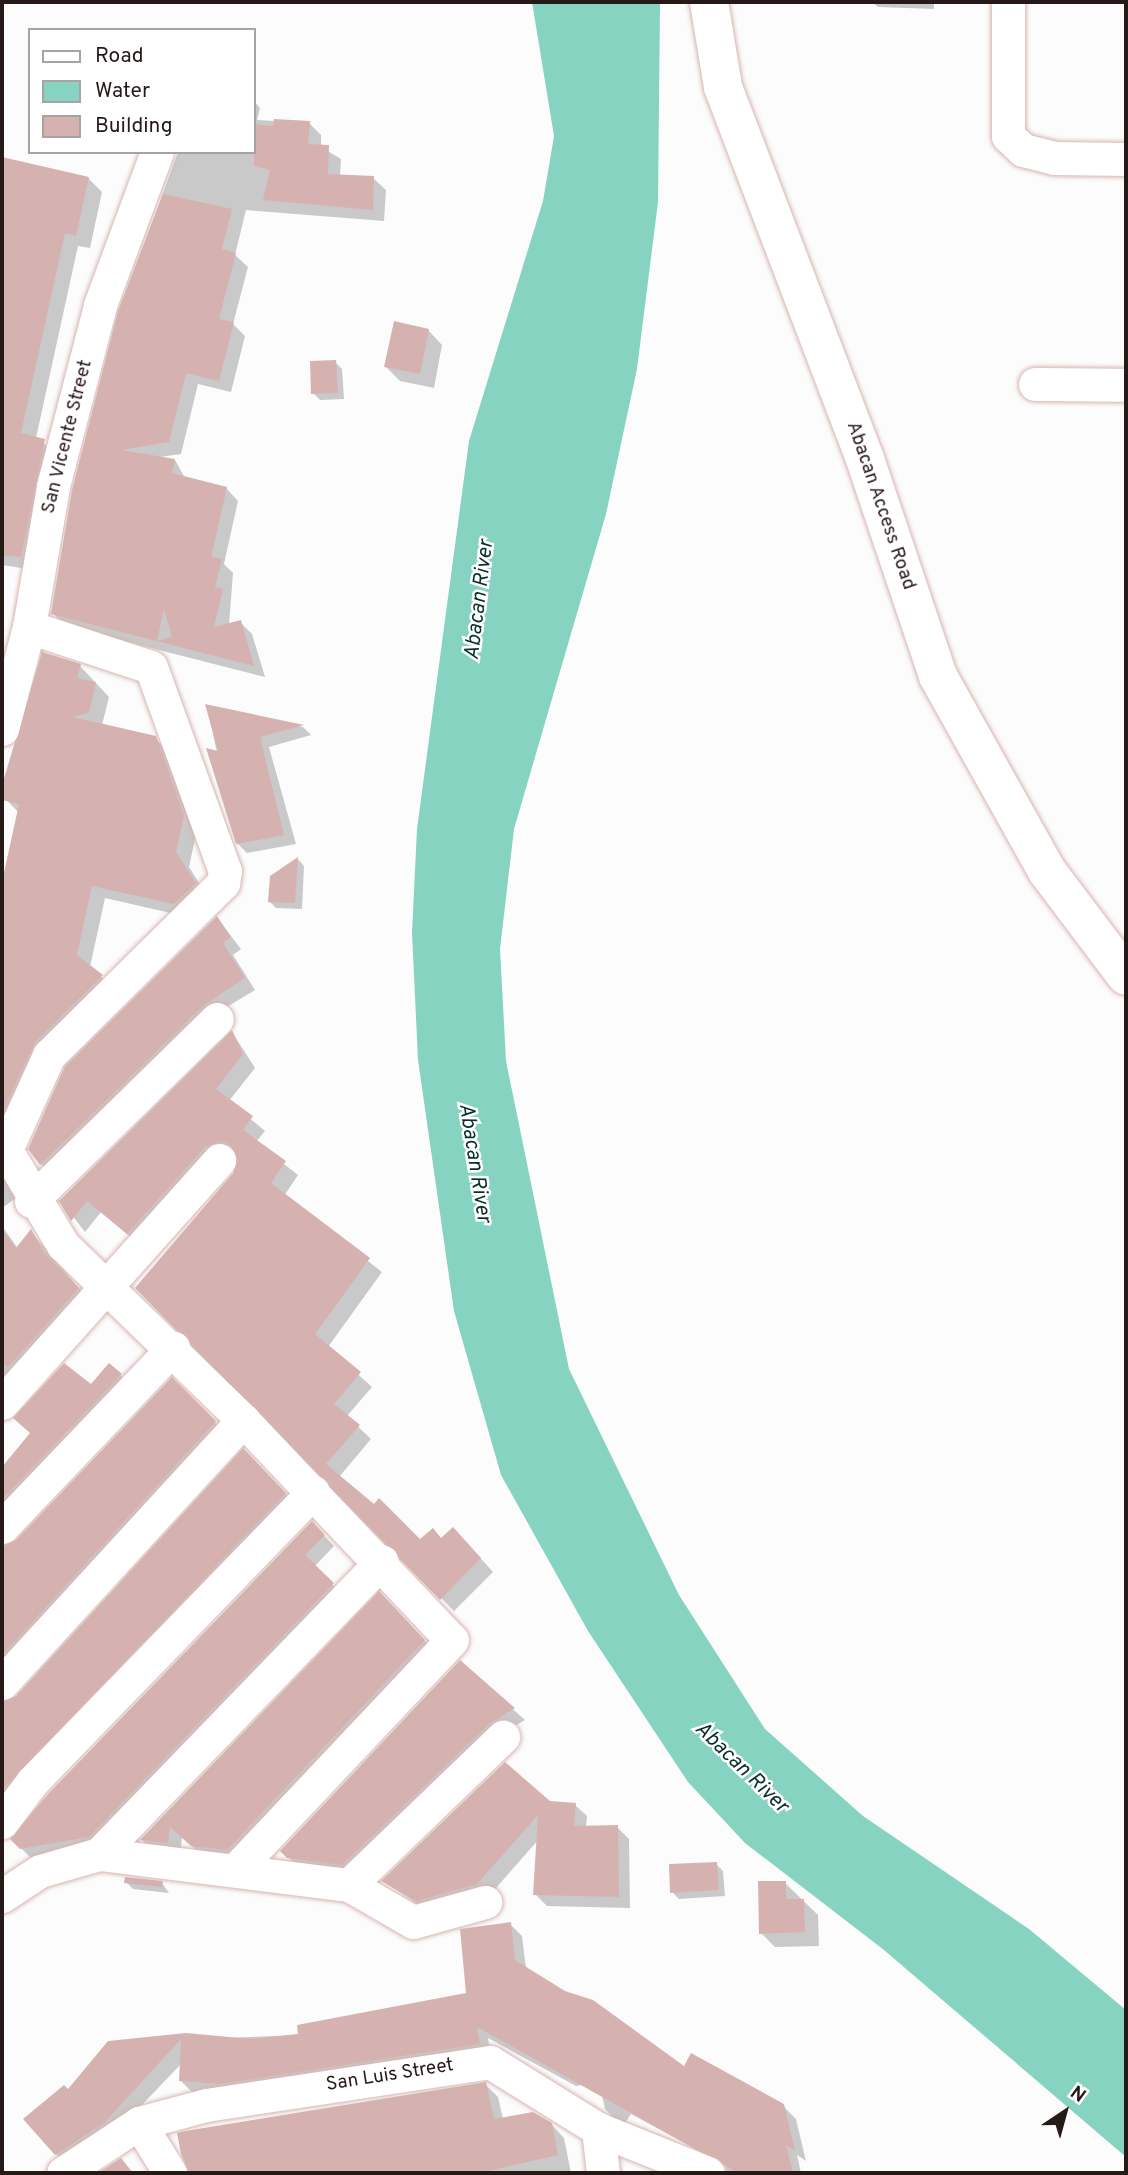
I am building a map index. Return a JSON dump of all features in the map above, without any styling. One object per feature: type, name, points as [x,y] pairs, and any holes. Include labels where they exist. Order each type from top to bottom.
[{"type":"street","name":"Abacan Access Road","points":[[709,2],[723,87],[865,458],[938,676],[1047,871],[1126,976]]},
{"type":"street","points":[[1008,2],[1009,136],[1023,150],[1054,158],[1126,159]]},
{"type":"street","name":"San Vicente Street","points":[[2,729],[29,627],[53,486],[97,318],[156,154]]},
{"type":"street","points":[[1035,384],[1126,385]]},
{"type":"street","points":[[29,627],[151,667],[225,871],[223,883],[49,1055],[7,1135],[6,1150],[31,1201],[106,1290],[173,1348],[382,1561],[447,1632],[451,1647],[237,1868]]},
{"type":"street","points":[[31,1201],[218,1020]]},
{"type":"street","points":[[2,1403],[106,1290],[219,1160]]},
{"type":"street","points":[[2,1527],[173,1348]]},
{"type":"street","points":[[2,1683],[243,1420]]},
{"type":"street","points":[[2,1822],[32,1782],[313,1492]]},
{"type":"street","points":[[99,1854],[382,1561]]},
{"type":"street","points":[[349,1885],[502,1737]]},
{"type":"street","points":[[2,1896],[40,1871],[99,1854],[237,1868],[349,1885],[412,1922],[485,1902]]},
{"type":"street","name":"San Luis Street","points":[[63,2173],[139,2123],[206,2105],[490,2062],[598,2129],[708,2173]]},
{"type":"street","points":[[139,2123],[170,2173]]},
{"type":"street","points":[[598,2129],[599,2173]]},
{"type":"water","name":"Abacan River","points":[[532,2],[660,2],[658,202],[637,369],[606,514],[514,829],[500,949],[506,1061],[569,1369],[679,1595],[765,1729],[863,1816],[1029,1929],[1126,2010],[1126,2157],[884,1950],[745,1843],[688,1782],[588,1631],[501,1475],[454,1311],[418,1060],[412,933],[417,829],[469,441],[543,201],[554,136]]},
{"type":"building","points":[[274,119],[310,121],[308,144],[329,145],[328,174],[374,176],[373,210],[263,200],[270,170],[254,166],[256,124],[273,126]]},
{"type":"building","points":[[2,157],[89,177],[76,236],[65,233],[21,433],[45,439],[21,557],[2,555]]},
{"type":"building","points":[[163,194],[232,209],[222,249],[236,253],[219,319],[234,322],[219,381],[186,373],[169,442],[121,450],[175,459],[172,473],[227,487],[211,557],[222,559],[215,587],[223,589],[214,627],[241,620],[254,666],[51,614],[72,490],[118,311]],"holes":[[[164,609],[172,637],[157,641]]]},
{"type":"building","points":[[394,321],[429,329],[420,374],[384,367]]},
{"type":"building","points":[[336,360],[338,393],[311,394],[310,361]]},
{"type":"building","points":[[42,652],[81,664],[77,678],[96,682],[89,713],[73,717],[156,736],[184,816],[176,852],[196,883],[174,904],[92,886],[77,955],[103,975],[35,1042],[2,1113],[2,882],[19,804],[2,800],[2,785]]},
{"type":"building","points":[[205,704],[304,725],[260,737],[284,835],[236,844],[206,748],[218,751]]},
{"type":"building","points":[[298,857],[295,903],[268,902],[270,876]]},
{"type":"building","points":[[217,916],[231,937],[223,943],[245,978],[204,1005],[40,1165],[28,1149],[65,1066]]},
{"type":"building","points":[[232,1030],[243,1054],[216,1089],[253,1116],[243,1130],[286,1161],[271,1183],[370,1258],[315,1334],[361,1372],[334,1404],[360,1425],[326,1464],[374,1504],[379,1498],[420,1539],[433,1528],[441,1538],[453,1527],[481,1558],[440,1600],[135,1288],[234,1172],[232,1146],[222,1141],[205,1147],[127,1234],[87,1201],[71,1221],[59,1201]]},
{"type":"building","points":[[2,1229],[16,1248],[31,1229],[44,1253],[79,1288],[8,1367],[2,1363]]},
{"type":"building","points":[[64,1363],[91,1384],[109,1363],[122,1374],[2,1499],[2,1467],[30,1433],[13,1418]]},
{"type":"building","points":[[172,1377],[216,1421],[2,1655],[2,1546],[16,1540]]},
{"type":"building","points":[[243,1448],[286,1493],[2,1790],[2,1702],[16,1696]]},
{"type":"building","points":[[312,1521],[325,1535],[305,1555],[334,1583],[89,1837],[20,1849],[10,1839],[47,1795]]},
{"type":"building","points":[[379,1591],[425,1640],[227,1850],[191,1846],[170,1827],[168,1843],[140,1840]]},
{"type":"building","points":[[460,1660],[515,1708],[490,1723],[342,1865],[287,1858],[280,1851]]},
{"type":"building","points":[[505,1762],[550,1801],[576,1803],[574,1826],[618,1825],[619,1897],[533,1895],[538,1815],[477,1884],[416,1901],[381,1881]]},
{"type":"building","points":[[717,1862],[719,1890],[670,1893],[669,1864]]},
{"type":"building","points":[[125,1877],[163,1881],[162,1887],[124,1883]]},
{"type":"building","points":[[758,1881],[786,1881],[786,1899],[804,1899],[805,1932],[759,1934]]},
{"type":"building","points":[[511,1922],[515,1960],[565,1991],[593,2000],[684,2066],[691,2053],[784,2104],[795,2151],[786,2145],[793,2173],[738,2173],[477,2027],[480,2044],[219,2084],[179,2081],[181,2039],[105,2122],[55,2155],[23,2119],[64,2085],[68,2089],[108,2041],[186,2033],[251,2039],[298,2034],[297,2025],[466,1993],[460,1929]]},
{"type":"building","points":[[486,2082],[494,2119],[533,2112],[552,2123],[558,2155],[480,2173],[189,2173],[181,2154],[177,2133],[185,2131]]},
{"type":"building","points":[[121,2158],[133,2173],[98,2173]]}]
